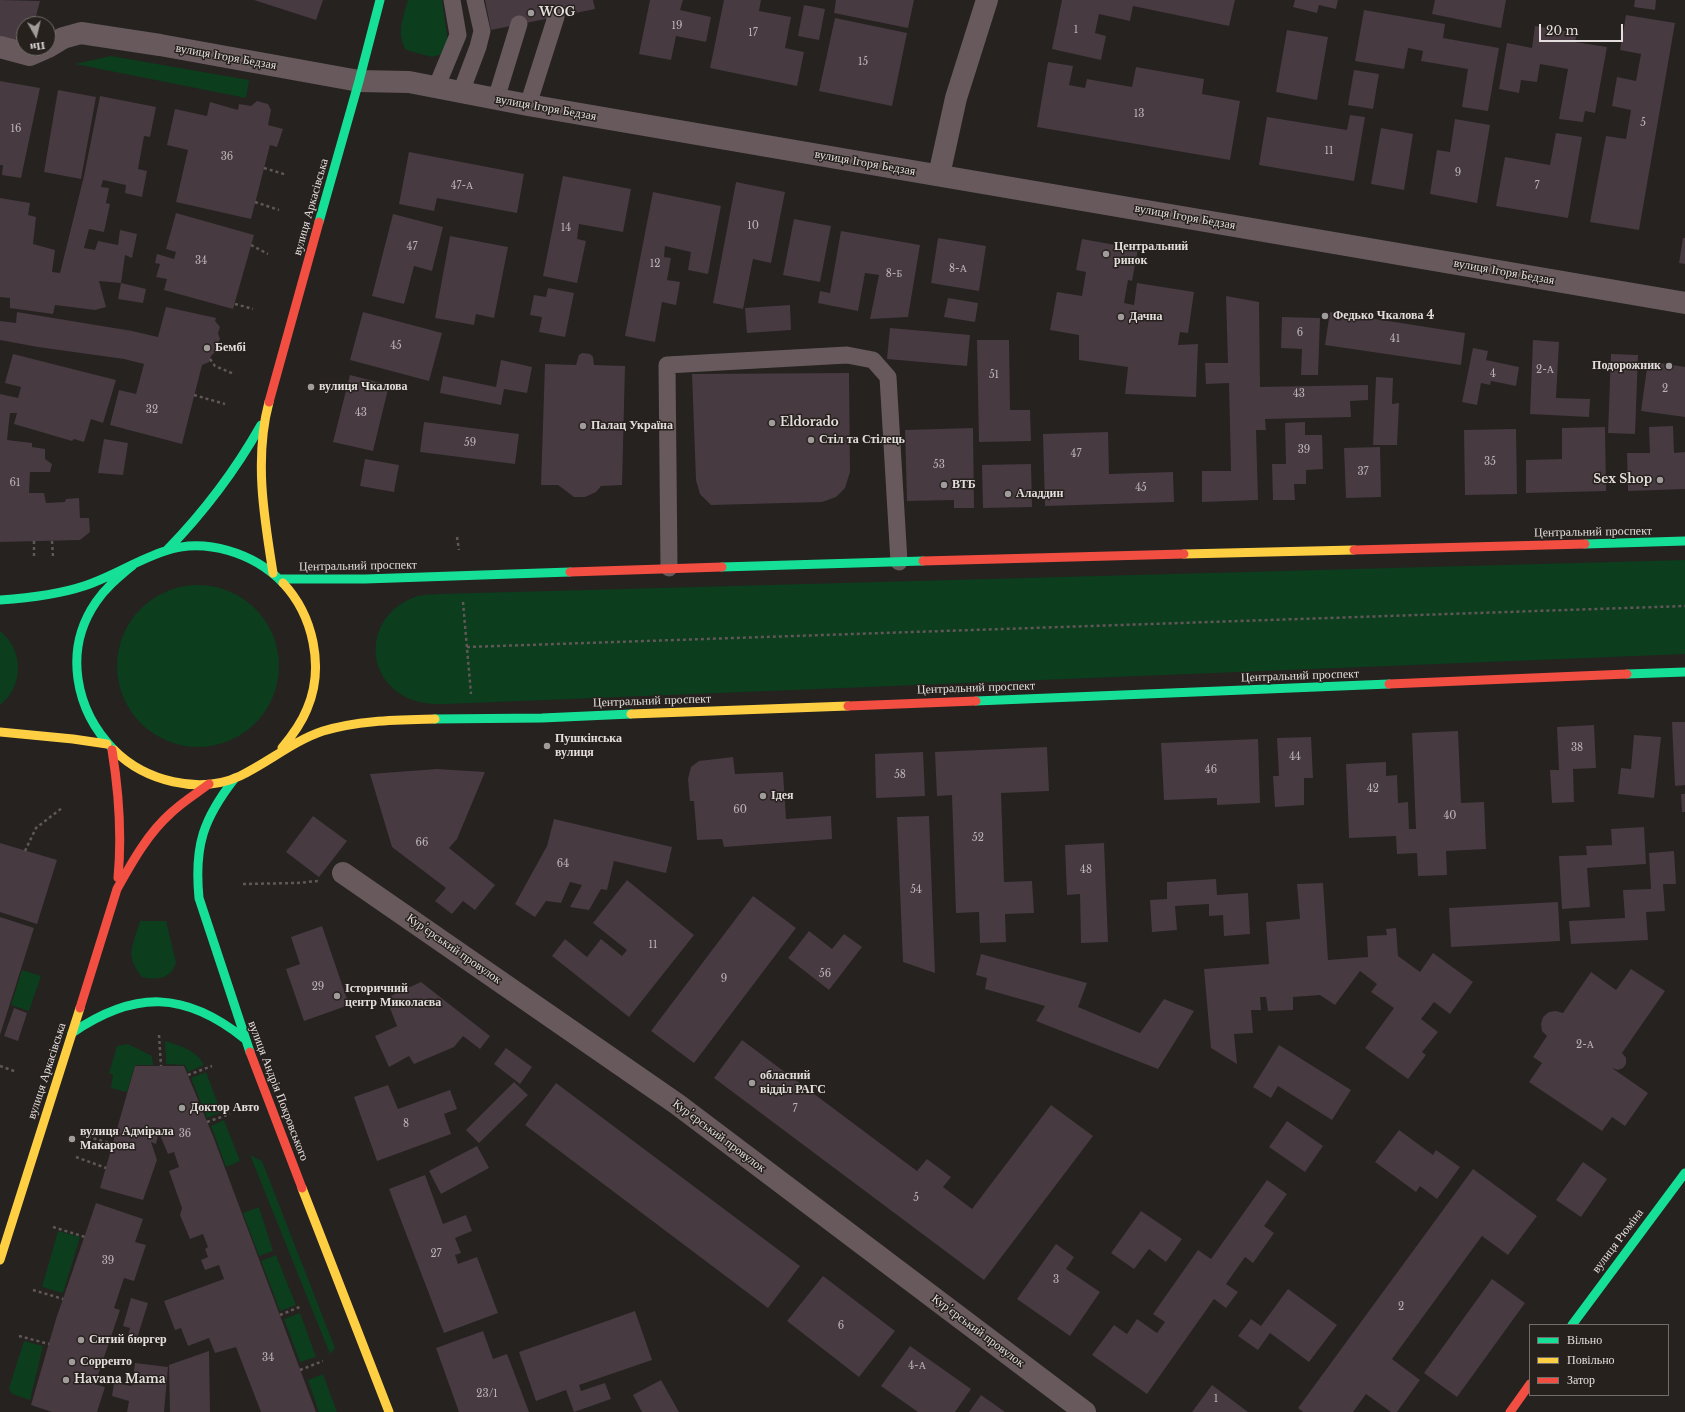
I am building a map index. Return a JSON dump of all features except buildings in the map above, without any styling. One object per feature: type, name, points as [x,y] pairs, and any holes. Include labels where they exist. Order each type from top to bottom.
[{"type":"main road","name":"вулиця Аркасівська","points":[[276,576],[263,511],[261,479],[264,420],[316,229],[359,81],[380,0]]},
{"type":"main road","name":"вулиця Аркасівська","points":[[168,550],[213,500],[233,473],[264,420]]},
{"type":"main road","name":"Центральний проспект","points":[[276,576],[364,579],[669,568],[1685,541]]},
{"type":"main road","points":[[0,600],[39,597],[70,590],[93,582],[168,550],[195,546],[223,549],[250,558],[276,576],[297,600],[310,626],[316,654],[315,683],[308,710],[293,735],[274,756]]},
{"type":"main road","name":"вулиця Аркасівська","points":[[0,1260],[117,889],[121,854],[122,819],[119,784],[110,747],[94,726],[84,706],[78,683],[77,660],[80,638],[88,616],[99,596],[114,579],[133,564]]},
{"type":"main road","name":"Центральний проспект","points":[[235,778],[298,742],[327,730],[344,726],[418,720],[566,717],[1685,672]]},
{"type":"main road","points":[[0,732],[66,739],[110,747],[133,767],[157,778],[183,784],[209,784],[235,778]]},
{"type":"main road","name":"вулиця Андрія Покровського","points":[[235,778],[213,808],[205,824],[199,842],[196,860],[196,879],[201,905],[245,1039],[389,1412]]},
{"type":"main road","name":"вулиця Аркасівська","points":[[117,889],[134,858],[155,830],[180,804],[209,784]]},
{"type":"main road","points":[[72,1033],[94,1017],[119,1006],[143,1002],[166,1002],[190,1006],[205,1011],[233,1028],[245,1039]]},
{"type":"main road","name":"вулиця Рюміна","points":[[1573,1324],[1685,1172]]},
{"type":"main road","points":[[1510,1412],[1529,1385]]},
{"type":"street","points":[[940,175],[956,98],[987,0]]},
{"type":"street","name":"вулиця Ігоря Бедзая","points":[[56,42],[62,38],[81,33],[160,45],[359,81],[409,82],[528,105],[1685,303]]},
{"type":"street","name":"вулиця Ігоря Бедзая","points":[[0,47],[16,51]]},
{"type":"street","name":"Курʼєрський провулок","points":[[344,872],[677,1104],[1085,1412]]},
{"type":"lane","points":[[436,88],[458,35],[452,0]]},
{"type":"lane","points":[[461,92],[482,31],[475,0]]},
{"type":"lane","points":[[528,105],[556,17]]},
{"type":"lane","points":[[496,99],[519,24]]},
{"type":"lane","points":[[669,568],[667,365],[847,355],[873,360],[888,377],[899,562]]},
{"type":"path","points":[[264,168],[287,175]]},
{"type":"path","points":[[255,202],[279,210]]},
{"type":"path","points":[[251,245],[268,254]]},
{"type":"path","points":[[235,304],[253,309]]},
{"type":"path","points":[[210,358],[215,366],[234,374]]},
{"type":"path","points":[[194,395],[225,404]]},
{"type":"path","points":[[34,541],[34,559]]},
{"type":"path","points":[[52,541],[53,557]]},
{"type":"path","points":[[463,601],[471,695]]},
{"type":"path","points":[[467,647],[1685,606]]},
{"type":"path","points":[[26,851],[36,828],[62,808]]},
{"type":"path","points":[[243,884],[319,881],[344,872]]},
{"type":"path","points":[[159,1035],[161,1066]]},
{"type":"path","points":[[0,1066],[17,1072]]},
{"type":"path","points":[[188,1075],[212,1066]]},
{"type":"path","points":[[207,1122],[230,1114]]},
{"type":"path","points":[[82,1135],[113,1144]]},
{"type":"path","points":[[76,1157],[106,1168]]},
{"type":"path","points":[[53,1227],[84,1237]]},
{"type":"path","points":[[33,1290],[63,1299]]},
{"type":"path","points":[[280,1315],[302,1306]]},
{"type":"path","points":[[19,1336],[49,1344]]},
{"type":"path","points":[[300,1370],[323,1361]]},
{"type":"green space","points":[[408,0],[442,0],[448,42],[442,54],[432,57],[406,50],[401,38],[401,25]]},
{"type":"green space","points":[[111,56],[249,80],[246,98],[75,64]]},
{"type":"green space","points":[[1685,560],[1685,654],[442,704],[414,701],[394,689],[383,677],[377,662],[376,646],[379,631],[387,617],[399,605],[421,595]]},
{"type":"green space","points":[[190,585],[206,585],[222,588],[236,594],[249,603],[261,615],[270,628],[276,642],[279,666],[278,682],[270,704],[261,717],[249,729],[236,738],[222,744],[206,747],[190,747],[174,744],[160,738],[147,729],[135,717],[126,704],[120,690],[117,674],[117,658],[120,642],[126,628],[135,615],[147,603],[160,594],[174,588]]},
{"type":"green space","points":[[0,631],[14,648],[18,668],[14,688],[0,705]]},
{"type":"green space","points":[[140,921],[166,921],[176,962],[172,972],[164,977],[153,979],[142,977],[133,962],[133,944]]},
{"type":"green space","points":[[22,970],[41,976],[29,1011],[11,1005]]},
{"type":"green space","points":[[165,1041],[193,1052],[204,1065],[188,1072],[185,1065],[166,1064]]},
{"type":"green space","points":[[128,1044],[152,1056],[153,1065],[135,1065],[127,1092],[111,1088],[113,1075],[109,1073],[117,1046]]},
{"type":"green space","points":[[206,1072],[221,1112],[207,1118],[191,1078]]},
{"type":"green space","points":[[224,1120],[240,1161],[226,1167],[211,1126]]},
{"type":"green space","points":[[250,1155],[262,1161],[335,1348],[330,1354]]},
{"type":"green space","points":[[259,1207],[273,1251],[259,1256],[243,1213]]},
{"type":"green space","points":[[58,1231],[80,1237],[63,1293],[42,1287]]},
{"type":"green space","points":[[276,1255],[296,1305],[280,1311],[261,1261]]},
{"type":"green space","points":[[300,1313],[316,1357],[300,1362],[284,1319]]},
{"type":"green space","points":[[24,1341],[43,1346],[30,1400],[12,1394],[9,1388]]},
{"type":"green space","points":[[323,1374],[337,1412],[319,1412],[308,1380]]},
{"type":"traffic: fast","points":[[319,222],[359,81],[380,0]]},
{"type":"traffic: fast","points":[[167,550],[194,521],[230,475],[261,425]]},
{"type":"traffic: fast","points":[[1585,544],[1685,541]]},
{"type":"traffic: fast","points":[[0,600],[42,596],[74,589],[105,578],[144,559],[165,551],[180,547],[196,546],[228,550],[243,556],[258,563],[283,583]]},
{"type":"traffic: fast","points":[[722,567],[923,561]]},
{"type":"traffic: fast","points":[[114,750],[90,717],[82,698],[78,679],[77,659],[79,640],[86,620],[96,602],[109,587],[133,565]]},
{"type":"traffic: fast","points":[[279,579],[365,579],[570,572]]},
{"type":"traffic: fast","points":[[1627,674],[1685,672]]},
{"type":"traffic: fast","points":[[976,701],[1389,684]]},
{"type":"traffic: fast","points":[[435,719],[542,718],[631,714]]},
{"type":"traffic: fast","points":[[235,778],[208,820],[200,848],[198,880],[199,898],[250,1052]]},
{"type":"traffic: fast","points":[[72,1033],[95,1019],[117,1009],[139,1003],[160,1002],[181,1005],[202,1012],[223,1023],[245,1039]]},
{"type":"traffic: fast","points":[[1573,1324],[1685,1173]]},
{"type":"traffic: slow","points":[[269,402],[264,423],[261,466],[266,531],[273,573]]},
{"type":"traffic: slow","points":[[1184,554],[1354,550]]},
{"type":"traffic: slow","points":[[282,748],[302,720],[312,693],[315,676],[313,642],[309,626],[302,610],[283,583]]},
{"type":"traffic: slow","points":[[631,714],[848,706]]},
{"type":"traffic: slow","points":[[114,750],[141,770],[157,777],[173,782],[207,784],[224,782],[240,776],[301,740],[337,727],[393,720],[435,719]]},
{"type":"traffic: slow","points":[[0,732],[107,744]]},
{"type":"traffic: slow","points":[[0,1260],[80,1008]]},
{"type":"traffic: slow","points":[[302,1188],[389,1412]]},
{"type":"traffic: jam","points":[[269,402],[319,222]]},
{"type":"traffic: jam","points":[[1354,550],[1585,544]]},
{"type":"traffic: jam","points":[[923,561],[1184,554]]},
{"type":"traffic: jam","points":[[570,572],[722,567]]},
{"type":"traffic: jam","points":[[1389,684],[1627,674]]},
{"type":"traffic: jam","points":[[848,706],[976,701]]},
{"type":"traffic: jam","points":[[112,750],[119,814],[120,846],[118,878]]},
{"type":"traffic: jam","points":[[80,1008],[117,889],[141,848],[155,829],[181,804],[209,784]]},
{"type":"traffic: jam","points":[[250,1052],[302,1188]]},
{"type":"traffic: jam","points":[[1510,1412],[1529,1385]]},
{"type":"place","name":"WOG","points":[[531,13]]},
{"type":"place","name":"Центральний ринок","points":[[1106,254]]},
{"type":"place","name":"Федько Чкалова 4","points":[[1325,316]]},
{"type":"place","name":"Дачна","points":[[1121,317]]},
{"type":"place","name":"Бембі","points":[[207,348]]},
{"type":"place","name":"Подорожник","points":[[1669,366]]},
{"type":"place","name":"вулиця Чкалова","points":[[311,387]]},
{"type":"place","name":"Eldorado","points":[[772,423]]},
{"type":"place","name":"Палац Україна","points":[[583,426]]},
{"type":"place","name":"Стіл та Стілець","points":[[811,440]]},
{"type":"place","name":"Sex Shop","points":[[1660,480]]},
{"type":"place","name":"ВТБ","points":[[944,485]]},
{"type":"place","name":"Аладдин","points":[[1008,494]]},
{"type":"place","name":"Пушкінська вулиця","points":[[547,746]]},
{"type":"place","name":"Ідея","points":[[763,796]]},
{"type":"place","name":"Історичний центр Миколаєва","points":[[337,996]]},
{"type":"place","name":"обласний відділ РАГС","points":[[752,1083]]},
{"type":"place","name":"Доктор Авто","points":[[182,1108]]},
{"type":"place","name":"вулиця Адмірала Макарова","points":[[72,1139]]},
{"type":"place","name":"Ситий бюргер","points":[[81,1340]]},
{"type":"place","name":"Сорренто","points":[[72,1362]]},
{"type":"place","name":"Havana Mama","points":[[66,1380]]}]
